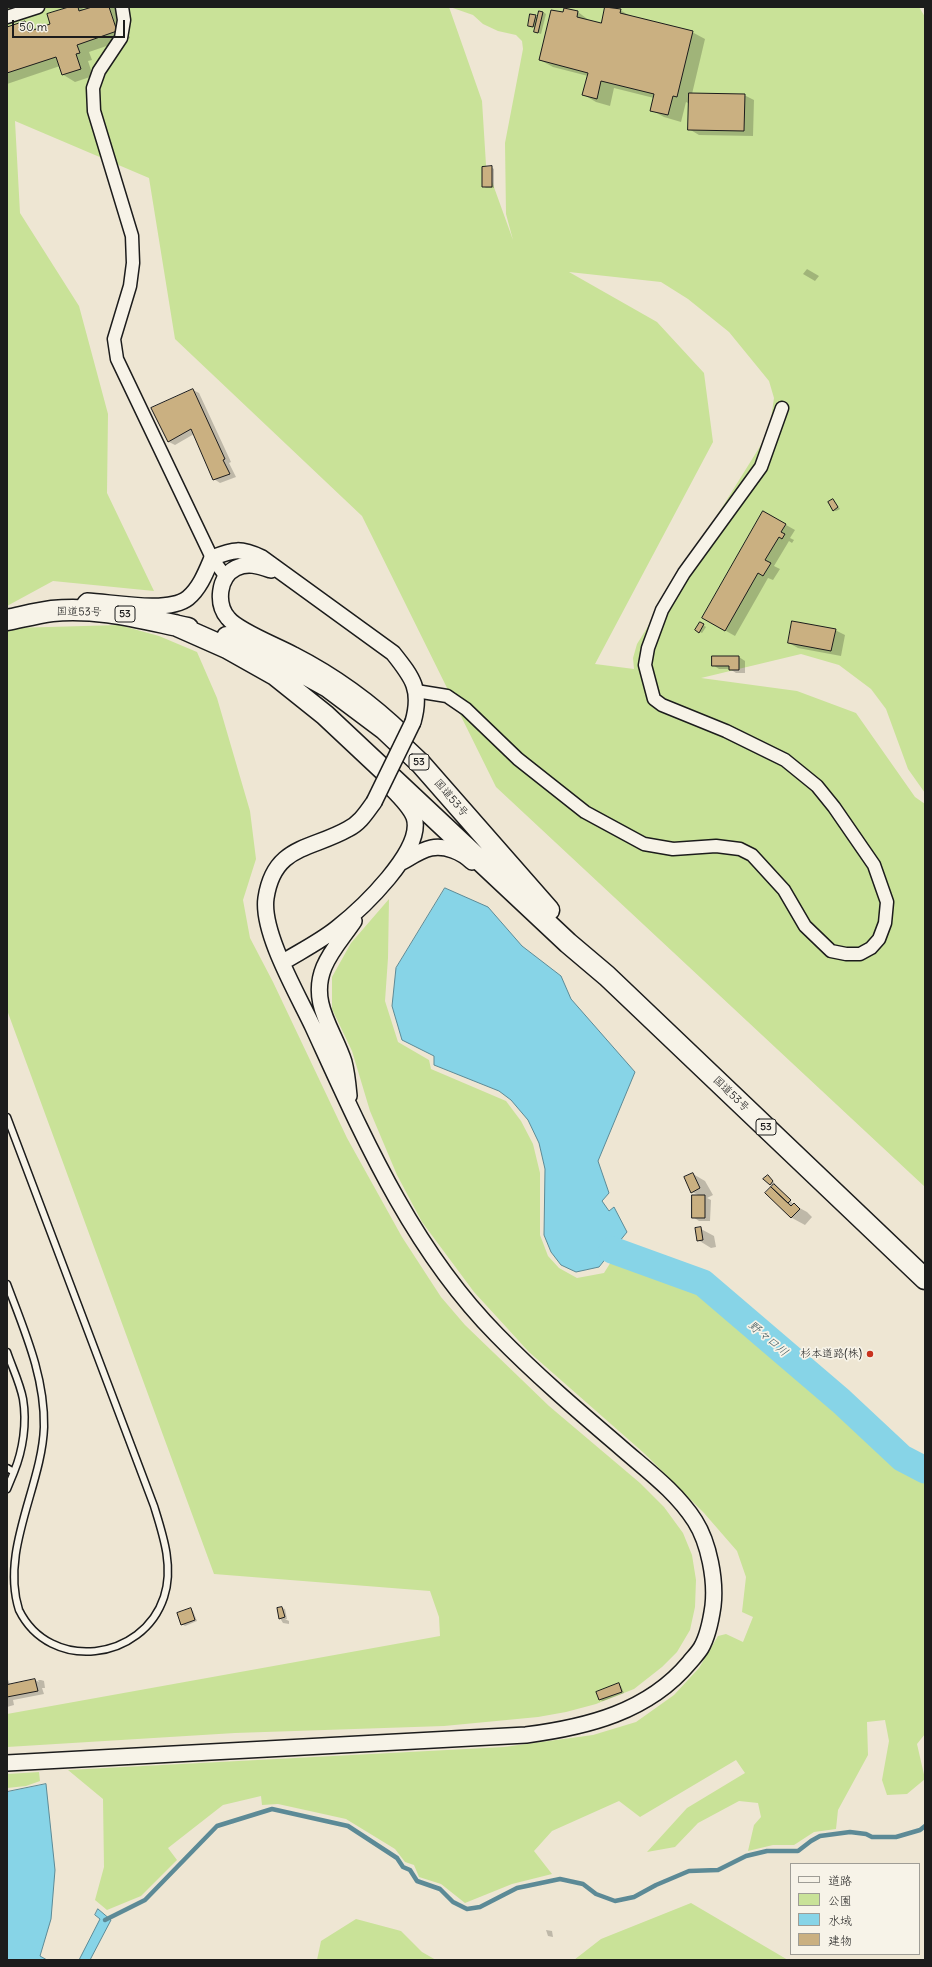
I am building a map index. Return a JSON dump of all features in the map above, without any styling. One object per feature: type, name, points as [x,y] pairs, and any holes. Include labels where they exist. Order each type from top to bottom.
[{"type":"highway","name":"国道53号","points":[[7,620],[52,611],[74,610],[121,614],[237,640],[263,651],[328,688],[384,729],[421,764],[607,976]]},
{"type":"highway","name":"国道53号","points":[[176,626],[227,648],[275,675],[325,715],[371,756],[568,943],[607,976],[925,1279]]},
{"type":"street","points":[[7,17],[38,7]]},
{"type":"street","points":[[122,7],[124,20],[121,38],[99,71],[93,88],[94,112],[132,236],[133,263],[130,286],[114,339],[117,359],[212,558],[226,577]]},
{"type":"street","points":[[416,690],[447,696],[466,709],[518,760],[585,812],[644,844],[673,849],[716,846],[740,848],[752,854],[784,890],[805,926],[831,951],[846,954],[860,954],[870,948],[879,939],[885,924],[887,902],[874,865],[834,807],[817,786],[785,760],[726,731],[662,705],[654,699],[645,665],[648,648],[662,610],[684,573],[761,467],[782,408]]},
{"type":"street","points":[[7,1763],[518,1735],[562,1730],[597,1721],[638,1705],[665,1687],[680,1674],[701,1649],[711,1620],[715,1590],[709,1556],[696,1522],[672,1492],[546,1383],[496,1335],[461,1297],[431,1255],[389,1188],[352,1114],[283,962],[267,922],[266,900],[271,880],[282,861],[303,847],[348,829],[362,820],[374,802],[413,722],[418,705],[416,690],[409,673],[393,653],[262,558],[247,551],[228,552],[212,558],[203,580],[188,598],[174,604],[155,606],[87,601],[74,610]]},
{"type":"street","points":[[285,575],[254,564],[236,569],[226,577],[220,594],[221,610],[229,620],[342,683],[385,716],[420,751],[446,792]]},
{"type":"street","points":[[275,675],[401,798],[414,818],[414,836],[402,862],[371,897],[337,929],[283,962]]},
{"type":"street","points":[[402,862],[432,847],[450,849],[467,857],[516,904],[568,943]]},
{"type":"street","points":[[352,1114],[344,1063],[322,1014],[319,992],[323,968],[333,949],[371,897]]},
{"type":"lane","points":[[7,1117],[154,1506],[167,1553],[167,1582],[159,1608],[149,1624],[137,1636],[114,1648],[87,1652],[68,1649],[50,1641],[28,1624],[14,1598],[11,1581],[13,1550],[42,1448],[44,1409],[41,1384],[35,1360],[7,1284]]},
{"type":"lane","points":[[7,1352],[23,1399],[24,1424],[21,1456],[7,1489]]},
{"type":"lane","points":[[7,1468],[14,1472]]},
{"type":"green space","points":[[7,7],[449,7],[482,101],[486,165],[513,240],[506,214],[505,143],[523,49],[522,41],[516,35],[498,31],[483,24],[473,15],[450,7],[919,7],[925,17],[925,793],[908,769],[886,709],[871,689],[839,665],[801,654],[701,678],[797,691],[856,713],[915,797],[925,804],[925,1187],[496,787],[362,516],[175,339],[149,178],[15,121],[20,213],[79,306],[108,414],[107,493],[154,591],[53,581],[7,606]],"holes":[[[569,272],[661,282],[688,299],[729,332],[769,381],[774,398],[769,432],[637,644],[633,658],[634,669],[595,664],[713,442],[704,373],[657,322]]]},
{"type":"green space","points":[[7,611],[13,628],[119,625],[159,636],[197,652],[217,698],[250,811],[256,859],[243,900],[250,938],[273,982],[347,1138],[402,1237],[441,1297],[465,1325],[549,1406],[640,1483],[664,1507],[683,1533],[692,1555],[696,1580],[695,1607],[690,1630],[677,1652],[662,1667],[634,1689],[596,1704],[566,1712],[538,1717],[444,1726],[235,1733],[7,1747],[7,1714],[440,1636],[439,1617],[430,1591],[214,1574],[7,1010]]},
{"type":"green space","points":[[389,899],[388,958],[385,1001],[398,1042],[429,1060],[431,1069],[506,1101],[521,1121],[533,1144],[540,1173],[540,1235],[548,1256],[559,1268],[577,1278],[604,1273],[614,1257],[702,1291],[907,1470],[925,1478],[925,1734],[917,1744],[925,1779],[907,1794],[887,1795],[882,1780],[889,1741],[885,1720],[867,1722],[868,1755],[838,1810],[836,1829],[814,1832],[794,1845],[773,1845],[748,1851],[754,1825],[761,1817],[758,1803],[739,1801],[698,1823],[675,1847],[647,1852],[687,1808],[745,1773],[736,1760],[640,1817],[619,1801],[552,1831],[534,1851],[552,1874],[512,1884],[465,1903],[441,1884],[419,1877],[414,1865],[405,1862],[395,1849],[346,1819],[278,1804],[262,1805],[261,1796],[223,1805],[168,1848],[177,1860],[141,1896],[107,1910],[95,1900],[104,1867],[103,1799],[68,1770],[504,1747],[593,1735],[636,1722],[674,1695],[699,1668],[718,1636],[726,1634],[743,1642],[753,1617],[742,1612],[746,1577],[737,1551],[704,1513],[645,1454],[529,1352],[474,1292],[422,1222],[397,1175],[370,1111],[352,1051],[332,1009],[332,977],[351,943]]},
{"type":"green space","points":[[39,1772],[40,1781],[26,1786],[7,1788],[7,1774]]},
{"type":"green space","points":[[691,1903],[788,1960],[574,1960],[601,1939]]},
{"type":"green space","points":[[356,1919],[401,1931],[422,1952],[436,1960],[317,1960],[321,1941]]},
{"type":"water","points":[[445,888],[488,907],[522,946],[561,976],[571,999],[635,1072],[598,1161],[609,1193],[602,1201],[609,1211],[614,1207],[627,1232],[599,1267],[576,1272],[561,1265],[551,1252],[544,1235],[545,1169],[539,1143],[528,1120],[511,1100],[499,1091],[434,1065],[434,1056],[402,1040],[392,1006],[396,968]]},
{"type":"water","points":[[46,1784],[55,1870],[51,1919],[40,1956],[47,1960],[7,1960],[7,1792]]},
{"type":"water","points":[[98,1909],[111,1920],[90,1960],[79,1960],[100,1919],[95,1915]]},
{"type":"building","points":[[69,7],[78,7],[79,11],[92,7],[109,7],[117,31],[77,45],[80,53],[76,54],[81,69],[62,75],[56,57],[7,73],[7,27],[25,21],[28,32],[50,24],[47,14]]},
{"type":"building","points":[[605,7],[621,9],[620,13],[693,31],[677,97],[673,96],[668,115],[650,111],[654,94],[601,81],[597,99],[582,95],[588,73],[539,60],[551,10],[563,12],[564,8],[578,11],[577,17],[601,23]]},
{"type":"building","points":[[539,11],[543,12],[538,33],[534,32]]},
{"type":"building","points":[[530,14],[536,15],[533,27],[528,26]]},
{"type":"building","points":[[689,93],[745,94],[744,131],[688,130]]},
{"type":"building","points":[[492,166],[492,187],[482,187],[482,167]]},
{"type":"building","points":[[193,389],[225,459],[223,460],[230,474],[213,480],[191,429],[168,442],[151,408]]},
{"type":"building","points":[[833,499],[838,507],[833,511],[828,502]]},
{"type":"building","points":[[763,511],[786,524],[781,532],[785,534],[782,539],[779,537],[765,560],[771,563],[763,576],[758,573],[725,631],[702,618]]},
{"type":"building","points":[[792,621],[836,629],[831,651],[788,643]]},
{"type":"building","points":[[700,622],[704,624],[699,633],[695,630]]},
{"type":"building","points":[[712,656],[739,656],[739,670],[729,670],[729,666],[712,666]]},
{"type":"building","points":[[693,1173],[700,1188],[691,1193],[684,1177]]},
{"type":"building","points":[[768,1175],[773,1181],[770,1185],[763,1179]]},
{"type":"building","points":[[774,1184],[791,1200],[788,1203],[771,1187]]},
{"type":"building","points":[[771,1187],[791,1206],[794,1203],[800,1209],[791,1218],[765,1193]]},
{"type":"building","points":[[692,1195],[705,1195],[705,1218],[692,1218]]},
{"type":"building","points":[[701,1227],[703,1240],[697,1241],[695,1228]]},
{"type":"building","points":[[282,1607],[285,1617],[279,1619],[277,1608]]},
{"type":"building","points":[[191,1608],[195,1620],[181,1625],[177,1613]]},
{"type":"building","points":[[35,1679],[38,1691],[7,1697],[7,1685]]},
{"type":"building","points":[[619,1683],[622,1692],[599,1700],[596,1692]]},
{"type":"waterway","name":"野々口川","points":[[612,1250],[703,1283],[841,1401],[902,1458],[925,1470]]},
{"type":"waterway","points":[[105,1920],[145,1900],[217,1826],[272,1809],[348,1826],[397,1858],[403,1867],[410,1870],[417,1881],[440,1889],[453,1902],[467,1909],[480,1907],[517,1888],[560,1879],[583,1884],[596,1894],[615,1901],[634,1897],[656,1885],[689,1871],[718,1870],[746,1856],[767,1851],[798,1851],[820,1836],[850,1832],[866,1834],[872,1837],[896,1837],[920,1830],[925,1826]]},
{"type":"place","name":"杉本道路(株)","points":[[870,1354]]}]
